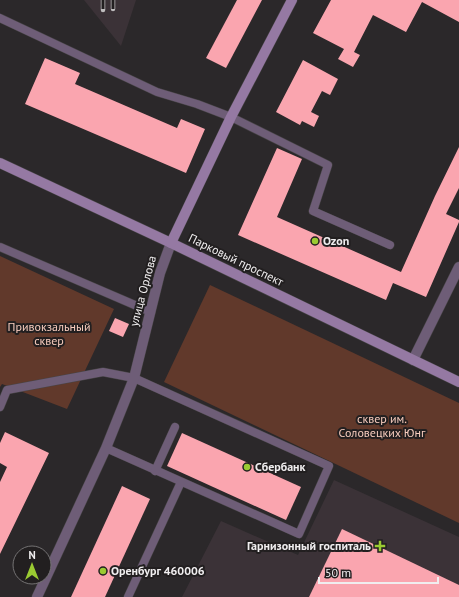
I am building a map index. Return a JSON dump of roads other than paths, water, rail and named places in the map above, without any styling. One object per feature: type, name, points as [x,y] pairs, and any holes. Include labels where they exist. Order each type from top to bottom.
[{"type":"main road","name":"улица Орлова","points":[[171,243],[231,118],[292,0]]},
{"type":"main road","name":"Парковый проспект","points":[[0,163],[171,243],[459,382]]},
{"type":"street","name":"улица Орлова","points":[[37,597],[106,448],[134,378],[160,273],[171,243]]},
{"type":"street","points":[[413,360],[456,282],[459,268]]},
{"type":"lane","points":[[0,18],[157,92],[197,104],[231,118],[328,165],[313,211],[390,245]]},
{"type":"lane","points":[[0,247],[151,312]]},
{"type":"lane","points":[[0,407],[3,391],[103,372],[134,378],[329,466],[299,534],[106,448]]},
{"type":"lane","points":[[155,471],[175,427]]},
{"type":"lane","points":[[128,597],[181,482]]},
{"type":"railway","points":[[103,0],[103,10]]},
{"type":"railway","points":[[113,0],[113,9]]},
{"type":"place","name":"Ozon","points":[[315,241]]},
{"type":"place","name":"Сбербанк","points":[[247,467]]},
{"type":"place","name":"Гарнизонный госпиталь","points":[[380,546]]},
{"type":"place","name":"Оренбург 460006","points":[[103,571]]},
{"type":"park label","name":"Привокзальный сквер","points":[[49,334]]},
{"type":"park label","name":"сквер им. Соловецких Юнг","points":[[382,426]]}]
